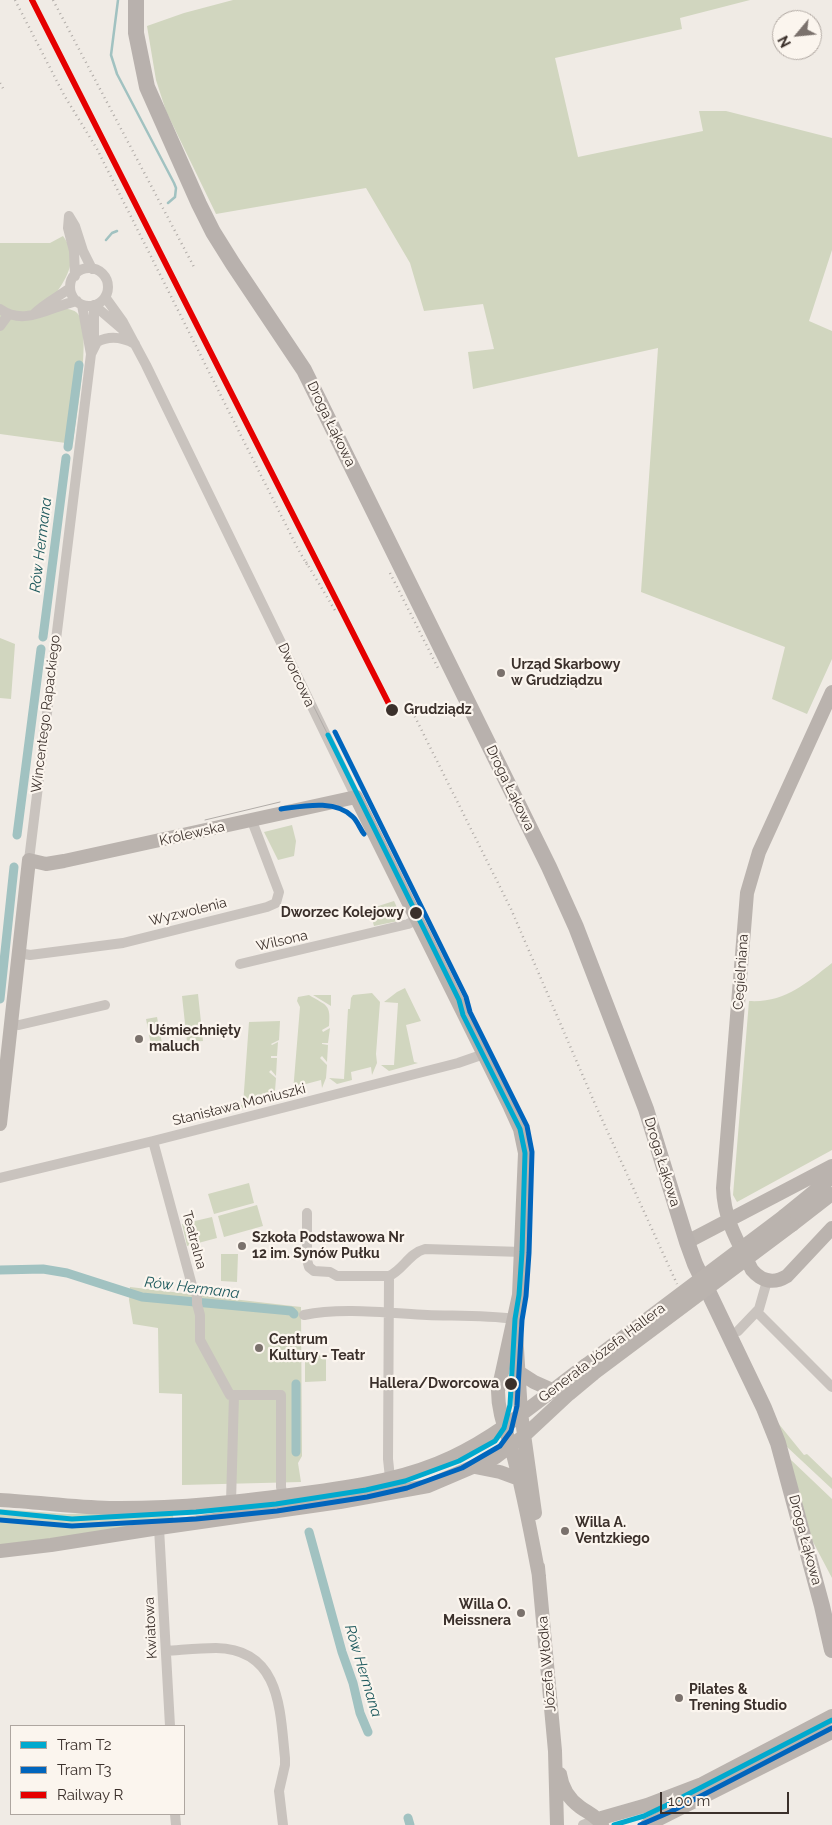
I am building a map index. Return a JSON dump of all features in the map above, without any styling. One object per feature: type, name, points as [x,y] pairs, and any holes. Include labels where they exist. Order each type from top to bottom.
[{"type":"main road","name":"Droga Łąkowa","points":[[136,0],[136,34],[139,56],[147,87],[159,118],[213,232],[304,370],[576,927],[646,1109],[686,1242],[705,1288],[764,1408],[778,1443],[832,1650]]},
{"type":"main road","name":"Cegielniana","points":[[767,1281],[757,1276],[752,1270],[728,1221],[724,1204],[724,1178],[734,1078],[747,893],[759,852],[832,692]]},
{"type":"main road","name":"Królewska","points":[[29,860],[46,864],[64,861],[356,797]]},
{"type":"main road","name":"Dworcowa","points":[[356,797],[520,1129],[525,1146],[522,1252],[515,1319]]},
{"type":"main road","name":"Wincentego Rapackiego","points":[[0,1124],[29,860]]},
{"type":"main road","points":[[686,1242],[832,1166]]},
{"type":"main road","name":"Generała Józefa Hallera","points":[[788,1220],[832,1177]]},
{"type":"main road","name":"Generała Józefa Hallera","points":[[0,1500],[52,1506],[164,1507],[283,1496],[350,1486],[419,1470],[471,1447],[504,1426],[552,1390],[589,1370],[788,1220],[832,1194]]},
{"type":"main road","points":[[767,1281],[780,1280],[787,1276],[832,1228]]},
{"type":"main road","points":[[515,1319],[522,1413]]},
{"type":"main road","points":[[504,1426],[498,1408],[498,1391],[515,1319]]},
{"type":"main road","name":"Generała Józefa Hallera","points":[[1,1551],[401,1492],[428,1486],[475,1467],[511,1447],[525,1436],[589,1370]]},
{"type":"main road","points":[[520,1373],[552,1390]]},
{"type":"main road","name":"Józefa Włodka","points":[[522,1413],[534,1500],[555,1751],[557,1825]]},
{"type":"main road","name":"Józefa Włodka","points":[[504,1426],[524,1500],[539,1576]]},
{"type":"main road","points":[[475,1467],[500,1472],[519,1479]]},
{"type":"main road","name":"Droga Łąkowa","points":[[822,1606],[832,1632]]},
{"type":"main road","points":[[600,1822],[702,1784],[832,1716]]},
{"type":"main road","points":[[648,1825],[831,1733]]},
{"type":"main road","name":"Józefa Włodka","points":[[555,1751],[560,1778],[569,1797],[580,1808],[600,1822]]},
{"type":"street","points":[[79,303],[71,294],[70,288],[74,276],[74,251],[68,228],[69,216],[75,226],[83,251],[92,269]]},
{"type":"street","points":[[0,326],[4,312],[16,317],[45,312],[63,304],[79,303],[94,306],[102,302],[108,290],[105,278],[101,273],[92,269],[83,270],[74,276]]},
{"type":"street","points":[[34,314],[42,306],[59,297],[70,288]]},
{"type":"street","name":"Dworcowa","points":[[105,297],[123,322],[264,606],[290,665],[356,797]]},
{"type":"street","name":"Wincentego Rapackiego","points":[[79,303],[92,350]]},
{"type":"street","name":"Dworcowa","points":[[94,306],[102,311],[132,340]]},
{"type":"street","name":"Wincentego Rapackiego","points":[[29,860],[92,350],[94,306]]},
{"type":"street","points":[[92,350],[101,340],[110,338],[132,340]]},
{"type":"street","name":"Wyzwolenia","points":[[19,953],[30,955],[123,942],[267,907],[276,903],[278,892],[252,821]]},
{"type":"street","name":"Wilsona","points":[[240,964],[381,931],[416,920]]},
{"type":"street","points":[[11,1024],[19,1025],[105,1005]]},
{"type":"street","name":"Stanisława Moniuszki","points":[[0,1178],[458,1063],[484,1054]]},
{"type":"street","name":"Teatralna","points":[[153,1141],[197,1299],[200,1315],[200,1340],[230,1395],[234,1395]]},
{"type":"street","points":[[307,1213],[307,1260],[309,1267],[314,1271],[330,1272],[337,1276],[389,1276],[394,1274],[413,1255],[425,1249],[522,1252]]},
{"type":"street","points":[[389,1276],[388,1459],[390,1478]]},
{"type":"street","points":[[738,1331],[757,1312],[762,1304],[767,1281]]},
{"type":"street","points":[[304,1314],[316,1312],[388,1312],[485,1315],[515,1319]]},
{"type":"street","points":[[757,1312],[832,1387]]},
{"type":"street","points":[[231,1502],[234,1395],[281,1395],[281,1487],[283,1496]]},
{"type":"street","name":"Kwiatowa","points":[[159,1528],[170,1725]]},
{"type":"street","points":[[166,1651],[216,1648],[235,1651],[258,1664],[270,1678],[278,1698],[285,1758],[279,1790],[283,1825]]},
{"type":"street","points":[[583,1825],[600,1822]]},
{"type":"green space","points":[[233,0],[750,0],[680,18],[682,29],[555,58],[578,157],[703,131],[699,111],[726,111],[832,138],[832,250],[809,321],[832,331],[832,659],[807,714],[772,699],[785,647],[641,592],[658,348],[473,389],[468,352],[494,349],[483,304],[424,311],[410,263],[366,188],[216,214],[166,111],[156,80],[147,26],[184,13]]},
{"type":"green space","points":[[63,236],[70,248],[71,262],[70,268],[55,295],[61,308],[72,310],[78,314],[82,324],[84,339],[82,376],[73,444],[0,434],[0,243],[50,243]]},
{"type":"green space","points":[[0,638],[15,644],[11,699],[0,698]]},
{"type":"green space","points":[[292,825],[296,841],[294,856],[278,860],[264,832]]},
{"type":"green space","points":[[394,901],[403,920],[374,926],[369,909]]},
{"type":"green space","points":[[832,963],[832,1150],[737,1202],[733,1195],[749,1001],[773,999],[794,991]]},
{"type":"green space","points":[[405,988],[421,1021],[406,1025],[414,1062],[418,1063],[389,1071],[381,1065],[394,1065],[398,1003],[384,1002]]},
{"type":"green space","points":[[372,993],[380,1002],[377,1063],[372,1075],[371,1067],[351,1072],[352,1080],[337,1084],[329,1078],[344,1079],[348,1009],[350,1009],[351,998],[353,995]]},
{"type":"green space","points":[[198,994],[203,1041],[187,1042],[182,996]]},
{"type":"green space","points":[[309,995],[324,1004],[329,1013],[329,1026],[322,1030],[323,1032],[330,1028],[328,1043],[322,1043],[328,1045],[327,1062],[322,1056],[320,1058],[327,1065],[326,1078],[322,1088],[321,1080],[302,1085],[302,1093],[286,1097],[279,1091],[293,1092],[300,1007],[297,1001],[298,997]]},
{"type":"green space","points":[[313,995],[331,995],[331,1006]]},
{"type":"green space","points":[[157,1017],[162,1043],[151,1045],[146,1019]]},
{"type":"green space","points":[[280,1021],[279,1040],[271,1044],[278,1042],[277,1056],[271,1056],[271,1058],[277,1058],[276,1076],[271,1070],[269,1072],[276,1078],[275,1091],[270,1101],[270,1093],[252,1097],[251,1106],[235,1110],[228,1104],[243,1105],[249,1022]]},
{"type":"green space","points":[[249,1183],[254,1203],[214,1214],[208,1194]]},
{"type":"green space","points":[[257,1205],[263,1226],[224,1237],[218,1216]]},
{"type":"green space","points":[[212,1217],[217,1238],[187,1246],[182,1224]]},
{"type":"green space","points":[[221,1254],[238,1254],[237,1282],[221,1281]]},
{"type":"green space","points":[[130,1287],[301,1307],[302,1456],[298,1463],[301,1482],[182,1485],[182,1394],[159,1393],[158,1328],[133,1324],[129,1300]]},
{"type":"green space","points":[[305,1355],[326,1355],[326,1381],[305,1382]]},
{"type":"green space","points":[[778,1423],[804,1455],[807,1454],[832,1478],[832,1489],[786,1446]]},
{"type":"green space","points":[[790,1459],[832,1499],[832,1578],[812,1540]]},
{"type":"green space","points":[[0,1509],[67,1514],[172,1510],[174,1521],[0,1546]]},
{"type":"waterway","points":[[118,0],[111,55],[117,74],[176,188],[175,197],[168,203]]},
{"type":"waterway","points":[[106,240],[112,233],[117,231]]},
{"type":"waterway","name":"Rów Hermana","points":[[68,447],[79,365]]},
{"type":"waterway","name":"Rów Hermana","points":[[43,637],[66,458]]},
{"type":"waterway","name":"Rów Hermana","points":[[17,835],[41,649]]},
{"type":"waterway","name":"Rów Hermana","points":[[0,999],[14,867]]},
{"type":"waterway","name":"Rów Hermana","points":[[0,1270],[43,1269],[67,1273],[142,1297],[291,1311],[294,1314]]},
{"type":"waterway","name":"Rów Hermana","points":[[296,1384],[296,1452]]},
{"type":"waterway","name":"Rów Hermana","points":[[309,1532],[342,1652],[353,1683],[360,1713],[368,1732]]},
{"type":"waterway","name":"Rów Hermana","points":[[408,1818],[410,1825]]},
{"type":"tram line","points":[[312,703],[328,735]]},
{"type":"tram line","name":"T3","points":[[0,1520],[72,1526],[196,1519],[277,1511],[367,1497],[407,1488],[462,1468],[500,1446],[511,1431],[517,1406],[522,1320],[529,1253],[532,1152],[527,1126],[470,1012],[466,997],[335,732]]},
{"type":"tram line","name":"T2","points":[[0,1512],[72,1519],[196,1512],[276,1504],[366,1490],[405,1481],[459,1461],[495,1441],[504,1428],[510,1405],[515,1319],[522,1252],[525,1153],[520,1129],[463,1015],[459,1000],[328,735]]},
{"type":"tram line","points":[[205,820],[280,802]]},
{"type":"tram line","name":"T3","points":[[281,809],[319,805],[338,808],[346,811],[353,817],[364,834]]},
{"type":"tram line","name":"T2","points":[[614,1825],[644,1816],[667,1805],[832,1720]]},
{"type":"tram line","name":"T3","points":[[640,1825],[670,1812],[832,1728]]},
{"type":"railway","points":[[15,0],[64,95],[97,149],[309,568]]},
{"type":"railway","points":[[53,0],[194,267]]},
{"type":"railway","points":[[0,83],[4,90]]},
{"type":"railway","points":[[306,562],[336,612]]},
{"type":"railway","points":[[390,573],[438,668]]},
{"type":"railway","points":[[408,703],[511,909],[595,1104],[677,1284]]},
{"type":"rail line","name":"R","points":[[32,0],[392,710]]},
{"type":"place","name":"Urząd Skarbowy w Grudziądzu","points":[[501,673]]},
{"type":"place","name":"Grudziądz","points":[[392,710]]},
{"type":"place","name":"Dworzec Kolejowy","points":[[416,913]]},
{"type":"place","name":"Uśmiechnięty maluch","points":[[139,1039]]},
{"type":"place","name":"Szkoła Podstawowa Nr 12 im. Synów Pułku","points":[[242,1246]]},
{"type":"place","name":"Centrum Kultury - Teatr","points":[[259,1348]]},
{"type":"place","name":"Hallera/Dworcowa","points":[[511,1384]]},
{"type":"place","name":"Willa A. Ventzkiego","points":[[565,1531]]},
{"type":"place","name":"Willa O. Meissnera","points":[[521,1613]]},
{"type":"place","name":"Pilates & Trening Studio","points":[[679,1698]]}]
